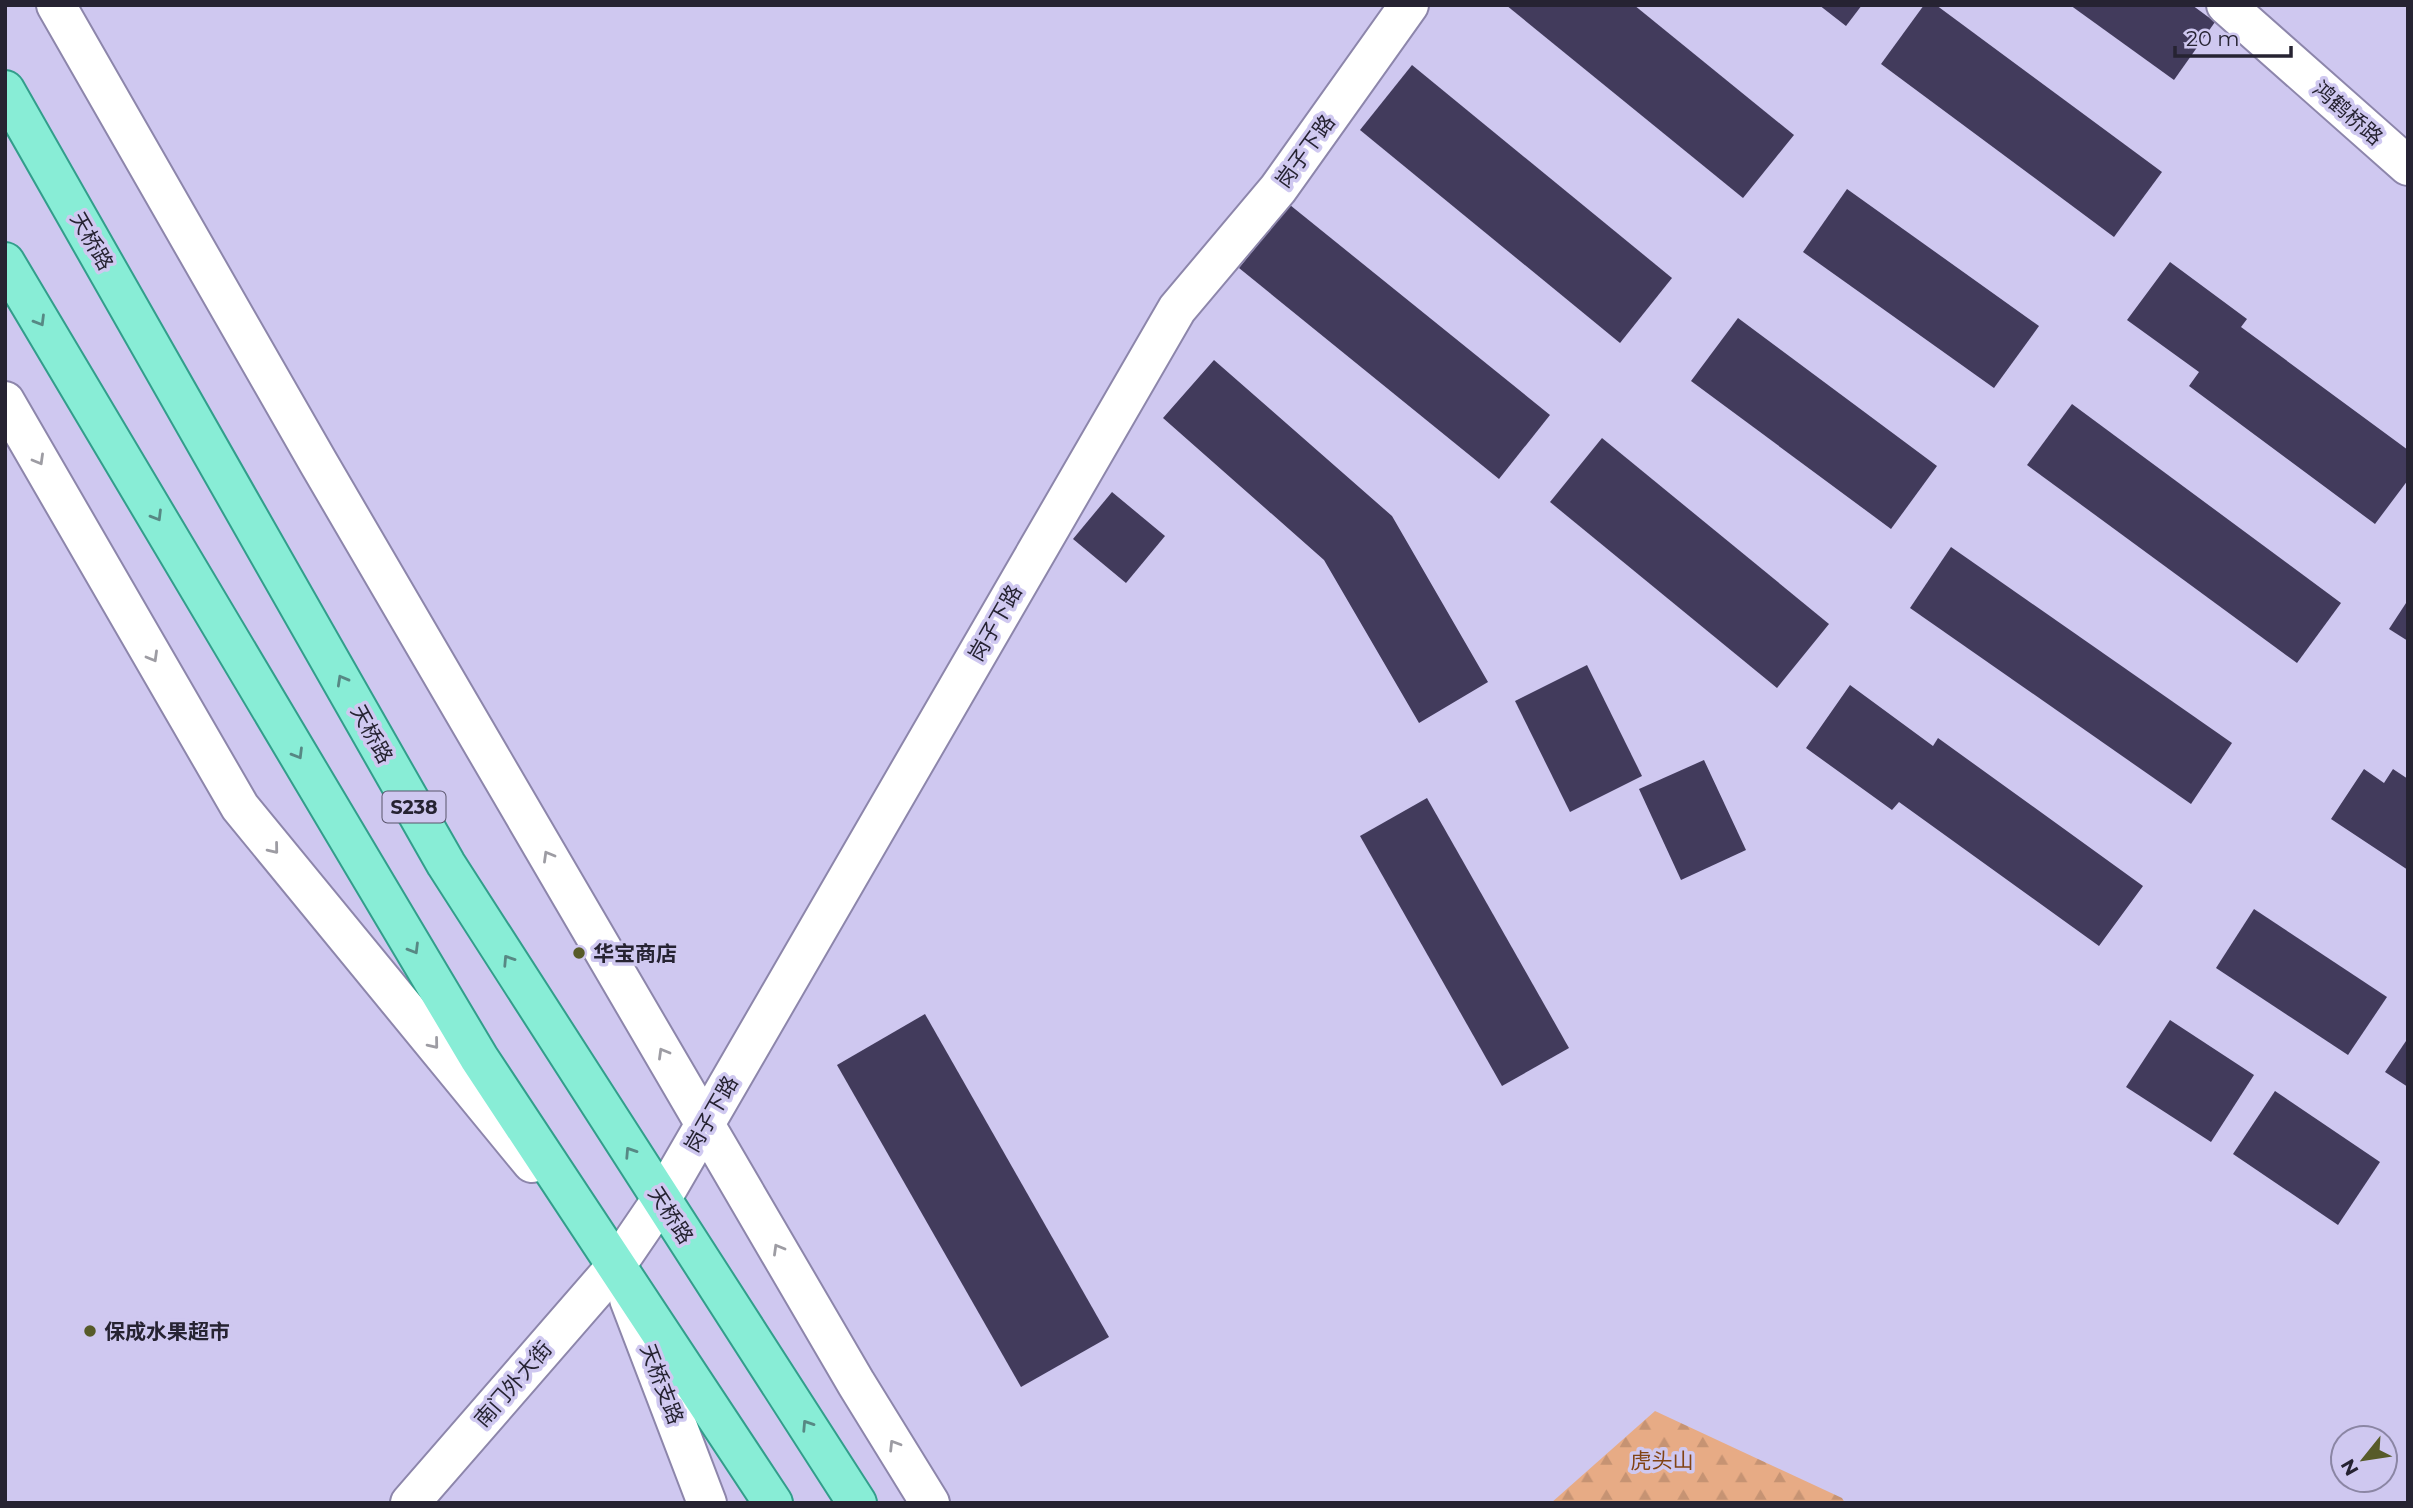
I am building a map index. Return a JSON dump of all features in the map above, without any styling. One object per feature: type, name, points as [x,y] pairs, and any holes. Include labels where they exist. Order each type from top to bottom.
[{"type":"main road","name":"天桥路","points":[[5,90],[446,864],[858,1503]]},
{"type":"main road","points":[[5,262],[479,1058],[772,1503]]},
{"type":"street","points":[[56,5],[311,450],[856,1383],[930,1503]]},
{"type":"street","name":"岗子下路","points":[[616,1266],[661,1200],[705,1125],[1177,309],[1278,189],[1409,5]]},
{"type":"street","name":"鸿鹤桥路","points":[[2226,5],[2408,166]]},
{"type":"street","name":"天桥支路","points":[[5,401],[240,807],[616,1266],[707,1503]]},
{"type":"street","name":"南门外大街","points":[[410,1503],[616,1266]]},
{"type":"green space","name":"虎头山","points":[[1655,1411],[1842,1498],[1845,1503],[1551,1503]]},
{"type":"building","points":[[1506,5],[1634,5],[1794,135],[1743,198]]},
{"type":"building","points":[[1819,5],[1862,5],[1846,26]]},
{"type":"building","points":[[1924,5],[1936,5],[2162,172],[2114,237],[1881,64]]},
{"type":"building","points":[[2070,5],[2192,5],[2215,22],[2174,80]]},
{"type":"building","points":[[1412,65],[1672,278],[1620,343],[1360,130]]},
{"type":"building","points":[[1847,189],[2039,326],[1994,388],[1803,252]]},
{"type":"building","points":[[1290,205],[1550,415],[1499,479],[1239,268]]},
{"type":"building","points":[[2170,262],[2247,319],[2241,327],[2408,450],[2408,480],[2375,524],[2189,386],[2199,372],[2127,320]]},
{"type":"building","points":[[1738,318],[1937,466],[1891,529],[1691,381]]},
{"type":"building","points":[[1214,360],[1392,516],[1488,682],[1419,723],[1324,560],[1163,418]]},
{"type":"building","points":[[2072,404],[2341,603],[2297,663],[2027,465]]},
{"type":"building","points":[[1602,438],[1829,624],[1777,688],[1550,502]]},
{"type":"building","points":[[1112,492],[1165,536],[1126,583],[1073,539]]},
{"type":"building","points":[[1951,547],[2232,743],[2191,804],[1910,608]]},
{"type":"building","points":[[2408,600],[2408,641],[2389,629]]},
{"type":"building","points":[[1587,665],[1642,776],[1570,812],[1515,701]]},
{"type":"building","points":[[1850,685],[1933,746],[1938,738],[2143,886],[2099,946],[1899,802],[1892,810],[1806,748]]},
{"type":"building","points":[[1704,760],[1746,850],[1681,880],[1639,789]]},
{"type":"building","points":[[2364,769],[2384,783],[2393,769],[2408,779],[2408,870],[2331,819]]},
{"type":"building","points":[[1427,798],[1569,1048],[1502,1086],[1360,836]]},
{"type":"building","points":[[2254,909],[2387,997],[2348,1055],[2216,968]]},
{"type":"building","points":[[925,1014],[1109,1337],[1021,1387],[837,1065]]},
{"type":"building","points":[[2170,1020],[2254,1075],[2211,1142],[2126,1087]]},
{"type":"building","points":[[2408,1038],[2408,1087],[2385,1072]]},
{"type":"building","points":[[2275,1091],[2380,1162],[2338,1225],[2233,1154]]},
{"type":"place","name":"华宝商店","points":[[579,953]]},
{"type":"place","name":"保成水果超市","points":[[90,1331]]}]
